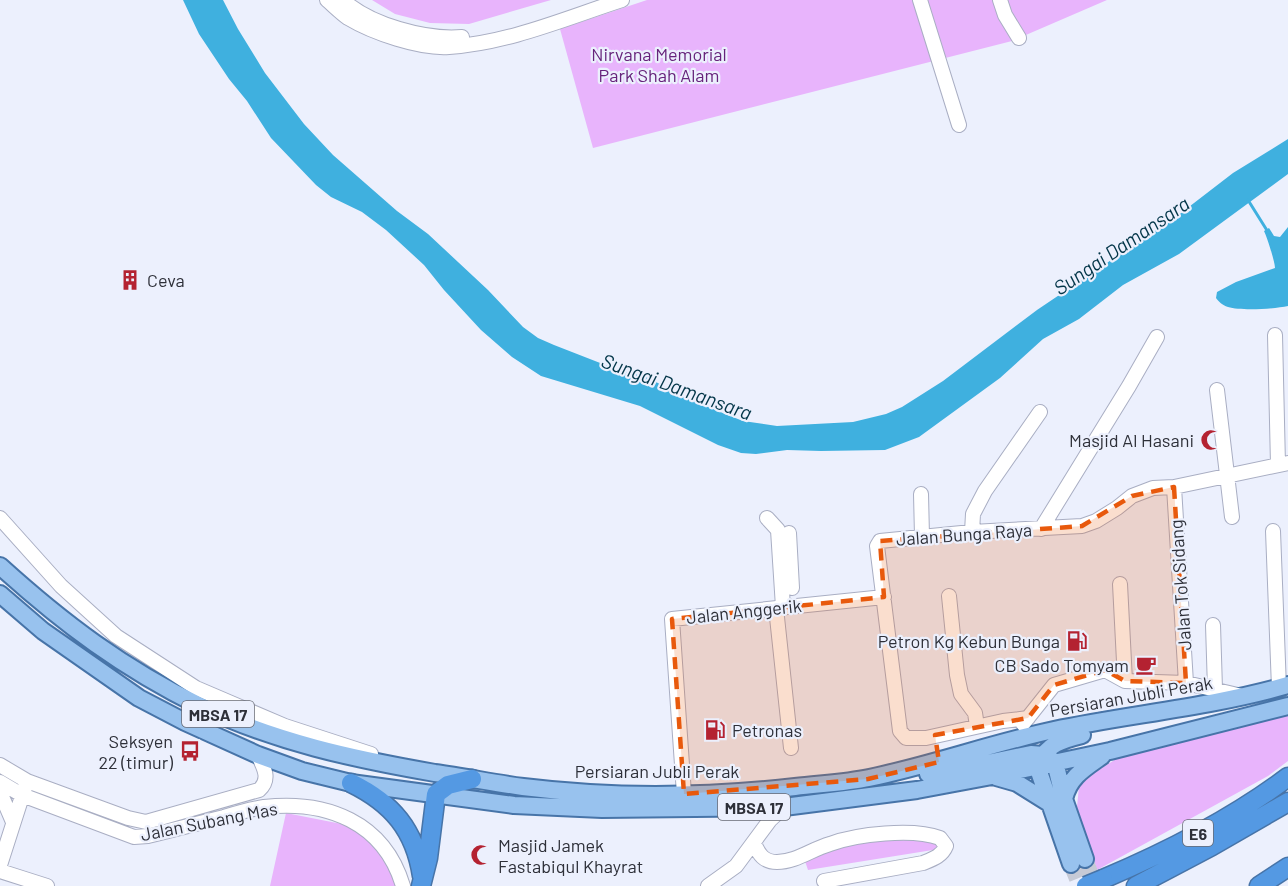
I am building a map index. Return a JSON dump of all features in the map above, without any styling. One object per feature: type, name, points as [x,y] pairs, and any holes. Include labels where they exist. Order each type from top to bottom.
[{"type":"highway","name":"E6","points":[[1095,883],[1213,824],[1242,808],[1288,777]]},
{"type":"highway","points":[[422,883],[428,858],[436,794],[448,785],[472,779]]},
{"type":"highway","points":[[351,783],[378,797],[401,820],[416,853],[422,883]]},
{"type":"highway","name":"E6","points":[[1136,886],[1288,802]]},
{"type":"highway","points":[[1259,886],[1288,867]]},
{"type":"main road","name":"Persiaran Jubli Perak","points":[[0,566],[49,610],[95,645],[136,672],[201,706],[267,735],[372,762],[524,787],[592,792],[684,794],[766,790],[868,778],[939,762],[1050,731],[1283,687]]},
{"type":"main road","name":"Persiaran Jubli Perak","points":[[0,594],[43,631],[138,698],[258,755],[302,771],[351,783],[514,805],[603,809],[784,807],[917,790],[992,776],[1045,761],[1110,751],[1288,706]]},
{"type":"main road","points":[[1078,862],[1045,761],[1049,747],[1060,741],[1114,727],[1141,713]]},
{"type":"main road","points":[[1057,801],[1083,768],[1110,751]]},
{"type":"main road","points":[[868,778],[899,778],[951,771],[1031,754],[1045,761]]},
{"type":"main road","points":[[992,776],[1017,783],[1057,801]]},
{"type":"street","points":[[327,0],[347,17],[372,30],[414,43],[447,47],[493,42],[622,0]]},
{"type":"street","points":[[343,0],[388,26],[447,38],[491,34],[596,0]]},
{"type":"street","points":[[920,0],[959,124]]},
{"type":"street","points":[[1000,0],[1005,15],[1019,38]]},
{"type":"street","points":[[1275,335],[1283,464]]},
{"type":"street","points":[[1041,529],[1157,337]]},
{"type":"street","points":[[1217,390],[1232,516]]},
{"type":"street","points":[[972,532],[973,514],[985,491],[1040,412]]},
{"type":"street","name":"Jalan Bunga Raya","points":[[1028,718],[914,739],[906,738],[900,731],[877,546],[880,541],[972,532],[1082,526],[1117,508],[1132,496],[1153,488],[1174,487],[1283,464]]},
{"type":"street","name":"Jalan Tok Sidang","points":[[1174,487],[1186,683]]},
{"type":"street","points":[[921,494],[922,536]]},
{"type":"street","points":[[0,518],[61,586],[116,636],[196,688],[285,726],[417,770]]},
{"type":"street","points":[[767,518],[778,530],[786,573],[792,588]]},
{"type":"street","points":[[1273,531],[1283,687]]},
{"type":"street","points":[[789,533],[786,573],[779,607],[791,748]]},
{"type":"street","points":[[1120,584],[1125,681]]},
{"type":"street","points":[[949,596],[961,694],[975,713],[977,726]]},
{"type":"street","name":"Jalan Anggerik","points":[[684,794],[672,619],[884,597]]},
{"type":"street","points":[[1213,625],[1215,690]]},
{"type":"street","points":[[1009,742],[1054,685],[1105,670],[1125,681],[1186,683],[1243,696]]},
{"type":"street","points":[[987,748],[992,723]]},
{"type":"street","points":[[935,735],[939,762]]},
{"type":"street","name":"Jalan Subang Mas","points":[[0,765],[27,781],[128,818],[146,822],[259,790],[265,785],[267,778],[258,755]]},
{"type":"street","points":[[0,865],[27,781]]},
{"type":"street","name":"Jalan Subang Mas","points":[[0,783],[22,795],[134,837],[148,836],[262,807],[281,806],[323,810],[356,822],[370,833],[389,853],[403,886]]},
{"type":"street","points":[[0,792],[14,822]]},
{"type":"street","points":[[57,792],[66,811]]},
{"type":"street","points":[[708,886],[736,866],[770,820],[784,807]]},
{"type":"street","points":[[754,843],[764,860],[775,862],[788,861],[840,840],[907,831],[940,838],[946,846],[944,852],[923,863],[824,881]]},
{"type":"street","points":[[0,871],[47,886]]},
{"type":"highlighted area","points":[[1174,487],[1186,683],[1125,681],[1105,670],[1054,685],[1028,718],[935,735],[939,762],[868,779],[684,794],[672,619],[884,597],[880,541],[1082,526],[1132,496]]},
{"type":"green space","points":[[372,0],[551,0],[469,24],[430,23],[395,14]]},
{"type":"green space","name":"Nirvana Memorial Park Shah Alam","points":[[647,0],[1107,0],[1012,41],[593,148],[560,29]]},
{"type":"green space","points":[[1288,715],[1288,761],[1268,776],[1097,870],[1077,807],[1079,786],[1097,771],[1124,754]]},
{"type":"green space","points":[[286,813],[352,826],[378,849],[395,879],[396,886],[270,886]]},
{"type":"green space","points":[[909,833],[937,841],[939,849],[808,870],[805,861],[838,844]]},
{"type":"water","points":[[183,0],[223,0],[265,73],[304,124],[333,155],[397,211],[428,234],[488,290],[523,327],[538,338],[554,345],[613,368],[647,377],[676,393],[743,421],[777,426],[853,422],[886,414],[902,407],[943,381],[1037,310],[1181,213],[1233,173],[1288,139],[1288,174],[1179,254],[1123,285],[1079,319],[1043,339],[1000,378],[919,437],[885,450],[787,450],[756,454],[741,453],[718,445],[640,406],[541,376],[512,357],[481,330],[424,265],[386,230],[362,212],[331,197],[316,185],[271,138],[199,34]]},
{"type":"water","points":[[1288,227],[1288,306],[1241,309],[1228,307],[1220,302],[1216,298],[1217,292],[1236,282],[1275,268],[1264,231],[1269,228],[1274,236],[1280,237]]},
{"type":"waterway","points":[[1248,200],[1268,232]]},
{"type":"tunnel","points":[[1085,859],[1095,886]]},
{"type":"tunnel","points":[[1071,864],[1080,886]]},
{"type":"place","name":"Ceva","points":[[130,280]]},
{"type":"place","name":"Masjid Al Hasani","points":[[1211,440]]},
{"type":"place","name":"Petron Kg Kebun Bunga","points":[[1077,641]]},
{"type":"place","name":"CB Sado Tomyam","points":[[1146,665]]},
{"type":"place","name":"Petronas","points":[[715,730]]},
{"type":"place","name":"Seksyen 22 (timur)","points":[[190,751]]},
{"type":"place","name":"Masjid Jamek Fastabiqul Khayrat","points":[[481,855]]},
{"type":"water label","name":"Sungai Damansara","points":[[1121,245]]},
{"type":"water label","name":"Sungai Damansara","points":[[677,386]]}]
